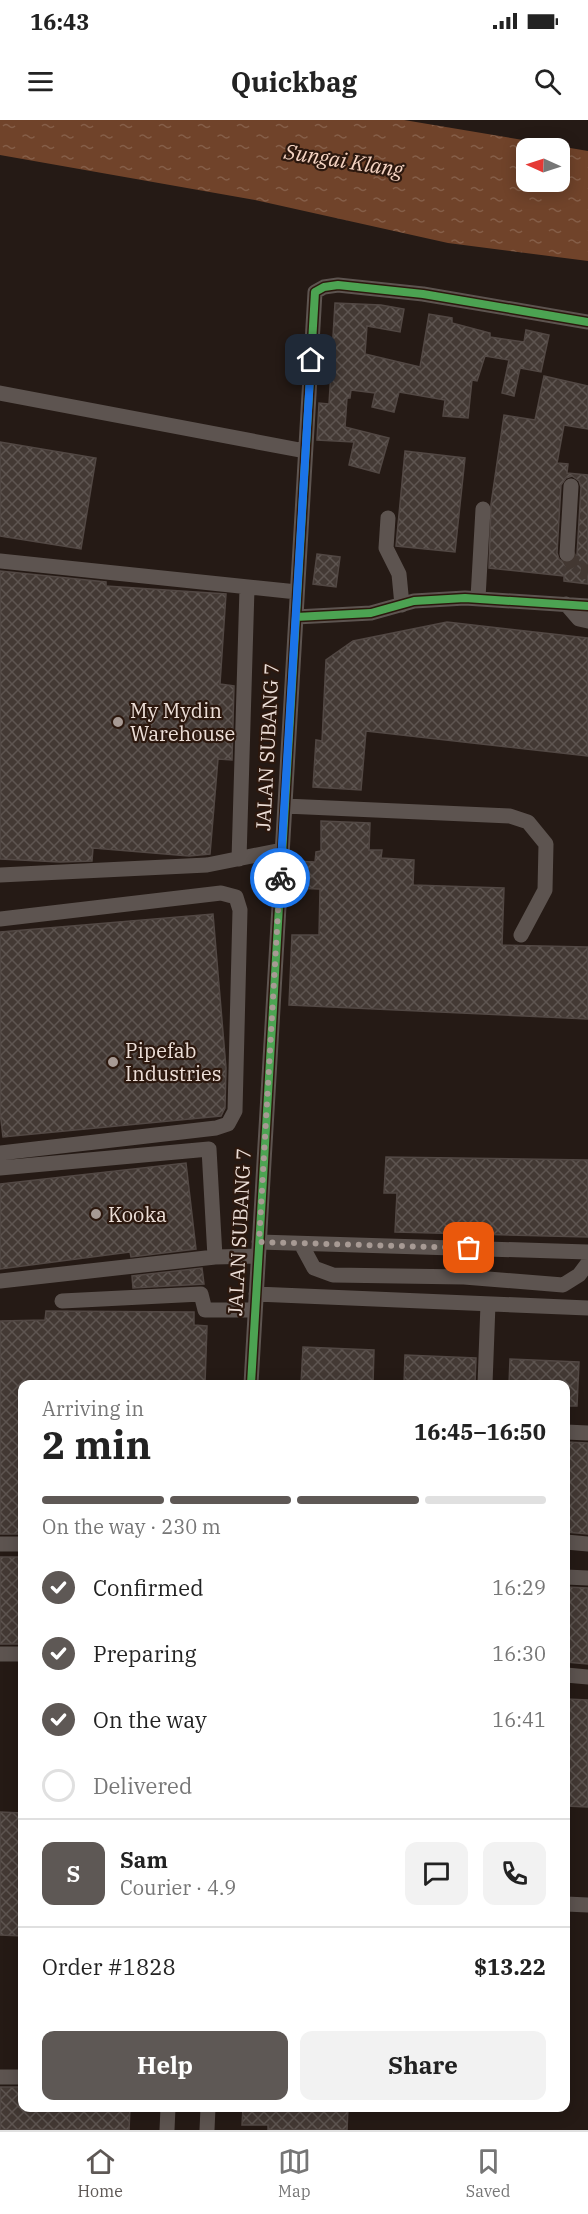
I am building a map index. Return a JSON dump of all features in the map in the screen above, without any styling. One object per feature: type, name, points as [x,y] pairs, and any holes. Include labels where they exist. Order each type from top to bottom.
[{"type":"street","name":"JALAN SUBANG 7","points":[[251,1380],[315,291],[324,286],[338,285],[413,293],[588,322]]},
{"type":"street","points":[[0,393],[305,451]]},
{"type":"street","points":[[567,554],[571,486]]},
{"type":"street","points":[[478,598],[483,508]]},
{"type":"street","points":[[388,518],[386,548],[399,574],[402,605]]},
{"type":"street","points":[[0,561],[297,592]]},
{"type":"street","points":[[238,859],[247,588]]},
{"type":"street","points":[[296,617],[371,613],[414,601],[478,598],[588,606]]},
{"type":"street","points":[[566,604],[579,619],[588,621]]},
{"type":"street","points":[[285,806],[510,816],[528,822],[546,844],[545,890],[521,935]]},
{"type":"street","points":[[0,875],[207,865],[282,850]]},
{"type":"street","points":[[0,919],[221,893],[236,897],[240,910],[235,1111],[228,1124],[216,1128],[0,1153]]},
{"type":"street","points":[[0,1168],[209,1149],[215,1257]]},
{"type":"street","points":[[301,1244],[314,1269],[333,1275],[464,1277],[563,1285],[579,1275],[588,1263]]},
{"type":"street","points":[[0,1281],[215,1257],[301,1244],[588,1252]]},
{"type":"street","points":[[62,1301],[201,1294],[206,1310],[255,1310]]},
{"type":"street","points":[[256,1294],[588,1308]]},
{"type":"street","points":[[485,1380],[488,1304]]},
{"type":"street","points":[[570,1432],[588,1433]]},
{"type":"street","points":[[570,1542],[588,1544]]},
{"type":"street","points":[[0,1544],[18,1544]]},
{"type":"street","points":[[570,1577],[588,1578]]},
{"type":"street","points":[[0,1653],[18,1654]]},
{"type":"street","points":[[570,1675],[588,1677]]},
{"type":"street","points":[[570,1904],[588,1905]]},
{"type":"street","points":[[0,2077],[18,2078]]},
{"type":"street","points":[[167,2130],[168,2112]]},
{"type":"street","points":[[207,2130],[208,2112]]},
{"type":"water","name":"Sungai Klang","points":[[0,120],[404,120],[516,139],[516,192],[570,192],[570,148],[588,151],[588,261],[448,243],[255,200],[0,155]]},
{"type":"building","points":[[335,303],[381,305],[404,309],[400,332],[367,326],[365,354],[420,367],[429,314],[452,318],[452,323],[490,333],[490,337],[524,342],[526,330],[549,335],[541,372],[520,368],[514,396],[502,393],[509,360],[485,356],[477,381],[472,380],[468,418],[443,416],[445,400],[399,392],[394,412],[372,407],[375,393],[351,390],[350,398],[347,398],[345,427],[389,438],[379,473],[349,465],[354,442],[317,440],[319,403],[329,404]]},
{"type":"building","points":[[544,376],[588,386],[588,429],[564,425],[557,463],[568,464],[567,473],[588,475],[588,584],[564,581],[564,576],[489,568],[491,504],[504,415],[535,420]],"holes":[[[572,476],[579,481],[581,487],[577,555],[572,562],[566,564],[559,559],[557,553],[561,485],[566,478]]]},
{"type":"building","points":[[0,442],[96,458],[81,549],[0,536]]},
{"type":"building","points":[[405,451],[465,458],[455,552],[396,546]]},
{"type":"building","points":[[317,554],[340,557],[336,587],[313,584]]},
{"type":"building","name":"My Mydin Warehouse","points":[[0,571],[106,582],[106,586],[226,594],[220,684],[234,686],[232,760],[218,759],[210,854],[189,856],[93,848],[92,861],[0,859]]},
{"type":"building","points":[[447,622],[588,638],[588,756],[366,731],[361,790],[313,787],[316,740],[322,741],[326,660],[353,641]]},
{"type":"building","points":[[321,821],[370,823],[369,850],[382,850],[381,858],[414,860],[413,885],[504,888],[502,945],[588,947],[588,1019],[289,1005],[292,935],[319,935],[320,889],[290,888],[291,861],[315,862],[316,852],[321,851]]},
{"type":"building","name":"Pipefab Industries","points":[[213,914],[226,1068],[225,1108],[221,1116],[3,1137],[0,1112],[0,932]]},
{"type":"building","points":[[386,1157],[588,1160],[588,1237],[395,1232],[397,1193],[384,1193]]},
{"type":"building","name":"Kooka","points":[[186,1163],[196,1249],[131,1257],[130,1252],[0,1269],[0,1184]]},
{"type":"building","points":[[202,1268],[204,1284],[133,1288],[132,1276]]},
{"type":"building","points":[[46,1311],[194,1312],[194,1325],[207,1326],[205,1380],[18,1380],[18,1534],[0,1534],[0,1321],[45,1320]]},
{"type":"building","points":[[303,1347],[374,1350],[373,1380],[301,1380]]},
{"type":"building","points":[[405,1355],[476,1358],[475,1380],[404,1380]]},
{"type":"building","points":[[510,1359],[579,1362],[577,1406],[570,1406],[570,1380],[509,1380]]},
{"type":"building","points":[[570,1442],[588,1443],[588,1534],[570,1532]]},
{"type":"building","points":[[0,1557],[18,1557],[18,1644],[0,1644]]},
{"type":"building","points":[[570,1587],[588,1588],[588,1664],[570,1662]]},
{"type":"building","points":[[570,1699],[588,1700],[588,1807],[570,1806]]},
{"type":"building","points":[[0,1812],[18,1813],[18,1936],[0,1935]]},
{"type":"building","points":[[0,2087],[18,2087],[18,2112],[130,2112],[129,2130],[0,2130]]},
{"type":"building","points":[[243,2112],[348,2112],[347,2130],[268,2130],[268,2125],[242,2125]]},
{"type":"tunnel","points":[[567,554],[576,570],[588,572]]},
{"type":"cycle path","points":[[251,1380],[315,292],[324,287],[338,285],[423,294],[588,322]]},
{"type":"cycle path","points":[[296,617],[371,613],[414,601],[465,598],[588,606]]},
{"type":"way so far","points":[[280,878],[259,1242],[469,1248]]},
{"type":"place","name":"My Mydin Warehouse","points":[[118,722]]},
{"type":"place","name":"Pipefab Industries","points":[[113,1062]]},
{"type":"place","name":"Kooka","points":[[96,1214]]},
{"type":"route","points":[[280,878],[311,360]]}]
